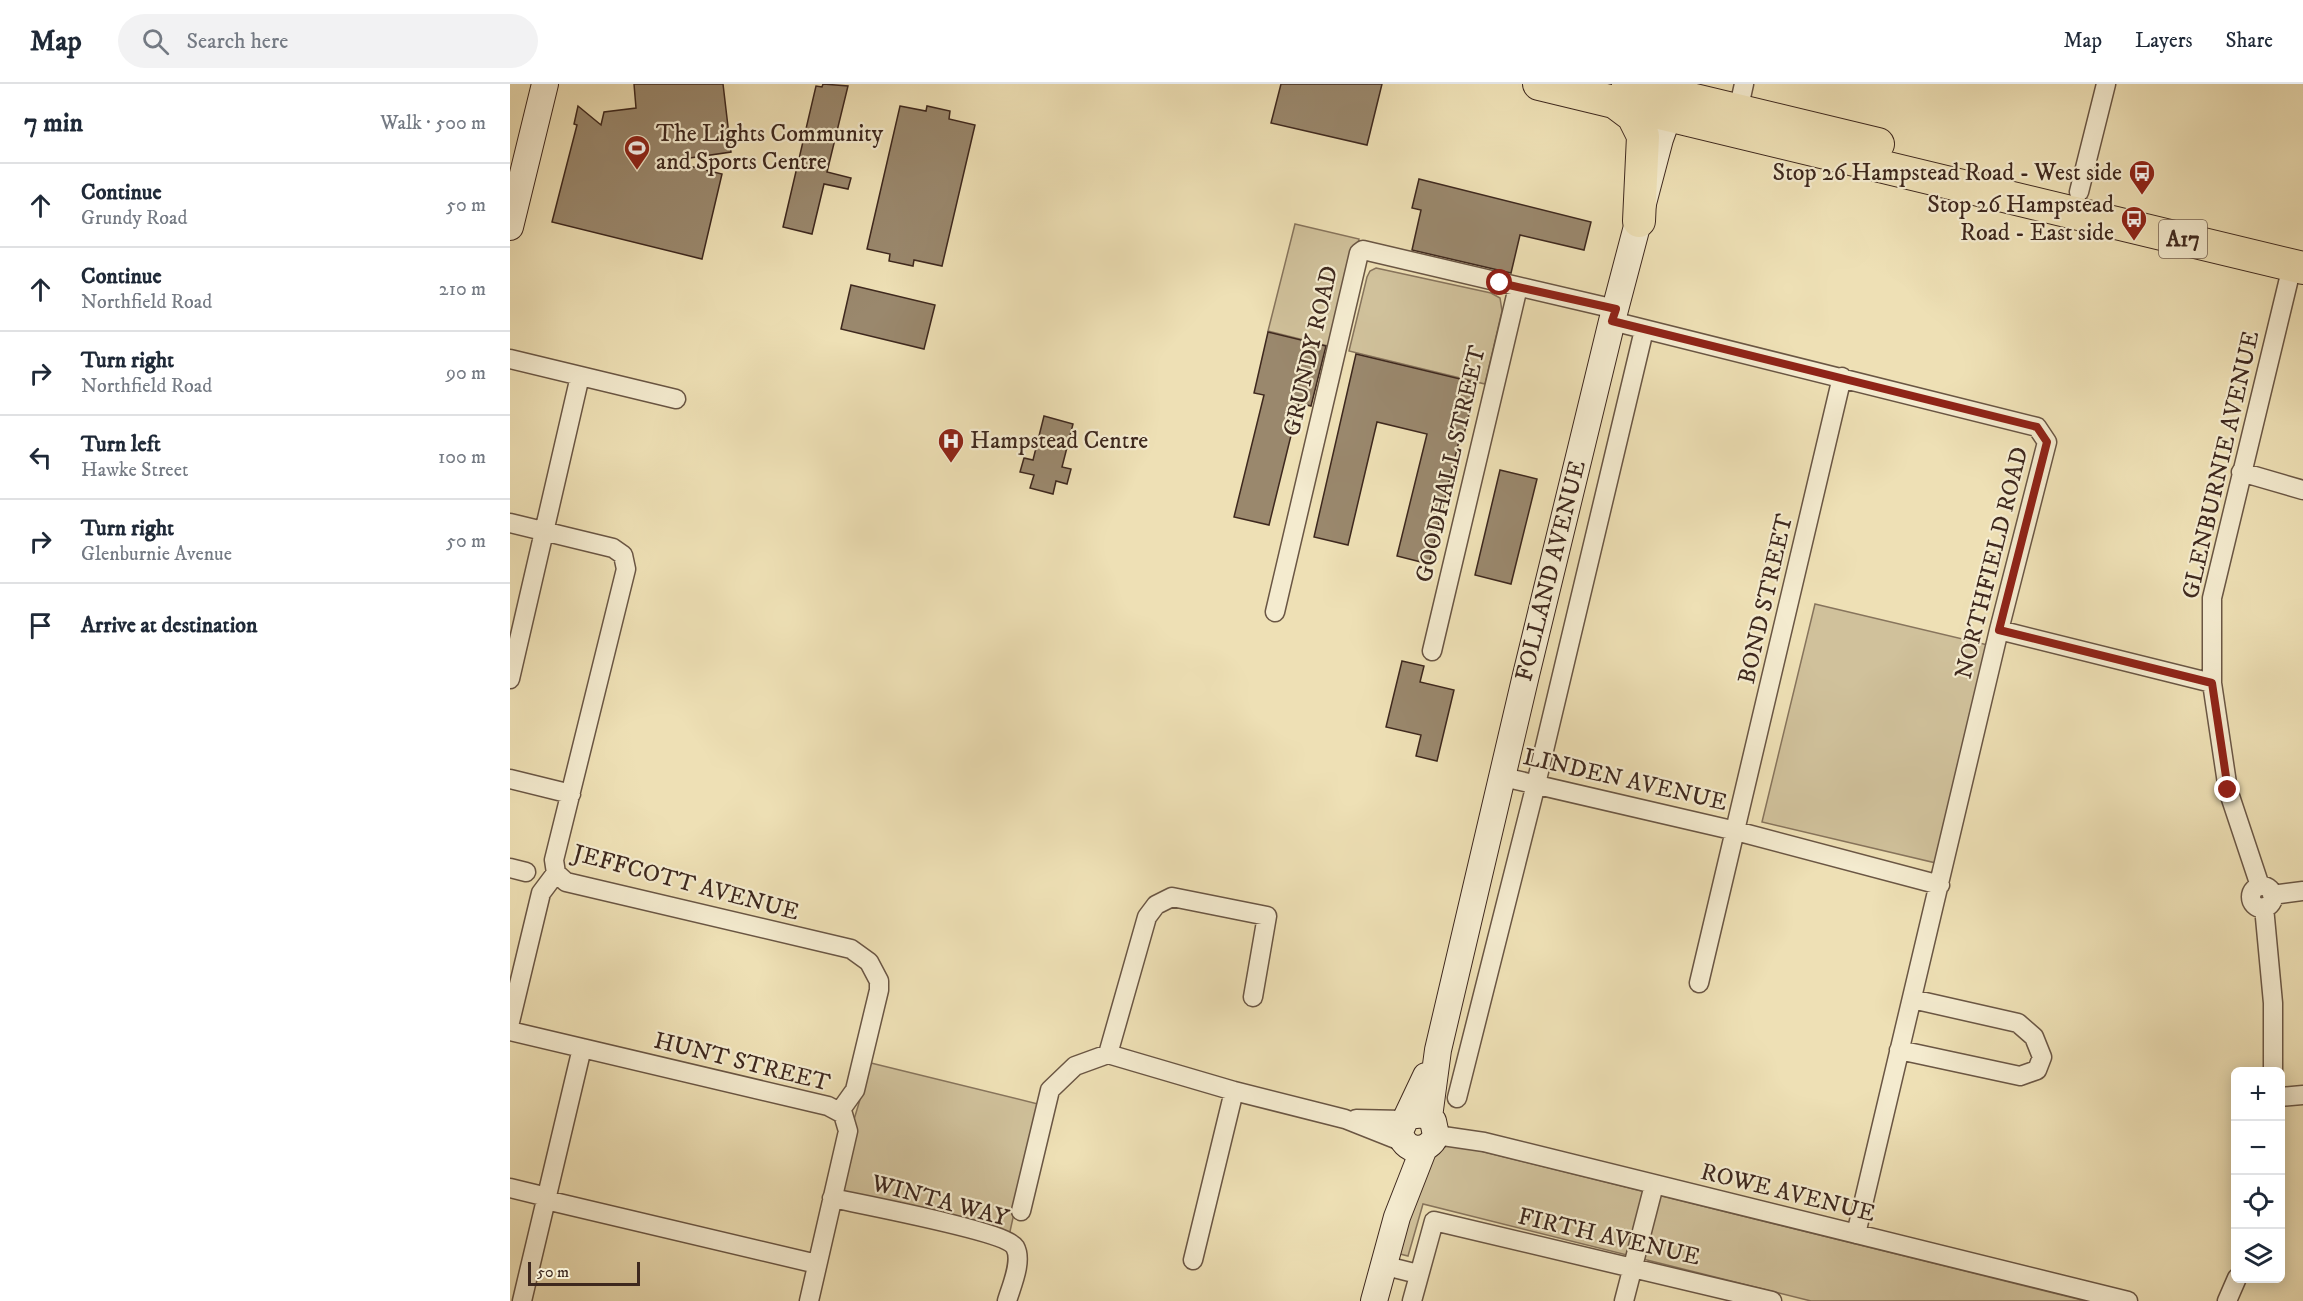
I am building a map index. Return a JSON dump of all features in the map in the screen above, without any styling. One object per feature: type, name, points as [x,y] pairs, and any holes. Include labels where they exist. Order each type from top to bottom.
[{"type":"highway","name":"A17","points":[[1539,84],[1623,94],[2298,256]]},
{"type":"highway","points":[[1623,94],[1643,136],[1639,221]]},
{"type":"highway","name":"A17","points":[[1672,106],[1741,97],[2076,203]]},
{"type":"street","points":[[510,227],[516,178],[545,84]]},
{"type":"street","points":[[2076,203],[2106,84]]},
{"type":"street","name":"FOLLAND AVENUE","points":[[1374,1301],[1397,1217],[1415,1132],[1438,1050],[1614,315],[1672,106]]},
{"type":"street","name":"GRUNDY ROAD","points":[[1275,612],[1359,253],[1363,250],[1518,287],[1614,315]]},
{"type":"street","name":"GLENBURNIE AVENUE","points":[[2273,1067],[2273,1003],[2265,896],[2228,790],[2212,683],[2212,598],[2241,472],[2298,256]]},
{"type":"street","name":"GOODHALL STREET","points":[[1432,651],[1518,287]]},
{"type":"street","name":"NORTHFIELD ROAD","points":[[1614,315],[1644,330],[1842,377],[2037,427],[2047,442],[1999,630],[1856,1234]]},
{"type":"street","name":"FOLLAND AVENUE","points":[[1457,1098],[1536,784],[1644,330]]},
{"type":"street","points":[[510,359],[676,399]]},
{"type":"street","points":[[510,679],[580,376]]},
{"type":"street","name":"BOND STREET","points":[[1736,831],[1842,377]]},
{"type":"street","points":[[2241,472],[2303,490]]},
{"type":"street","name":"JEFFCOTT AVENUE","points":[[510,523],[613,548],[623,555],[626,569],[554,860],[556,873],[566,882],[861,954],[869,962],[879,981],[878,998],[855,1090],[840,1111]]},
{"type":"street","points":[[1999,630],[2212,683]]},
{"type":"street","name":"LINDEN AVENUE","points":[[1503,777],[1736,831],[1940,885]]},
{"type":"street","points":[[510,779],[571,794]]},
{"type":"street","name":"LINDEN AVENUE","points":[[1699,983],[1736,831]]},
{"type":"street","points":[[510,1022],[542,893],[556,873]]},
{"type":"street","points":[[2265,896],[2303,891]]},
{"type":"street","points":[[1021,1211],[1050,1090],[1075,1066],[1108,1054],[1147,917],[1156,905],[1172,897],[1267,916],[1253,997]]},
{"type":"street","points":[[1899,1050],[2020,1076],[2037,1070],[2042,1057],[2034,1037],[2018,1023],[1912,999]]},
{"type":"street","name":"HUNT STREET","points":[[510,1031],[840,1111],[846,1119],[848,1131],[809,1301]]},
{"type":"street","points":[[522,1301],[582,1048]]},
{"type":"street","name":"ROWE AVENUE","points":[[1108,1054],[1234,1091],[1345,1119],[1484,1142],[2128,1301]]},
{"type":"street","points":[[1192,1260],[1234,1091]]},
{"type":"street","points":[[2285,1097],[2303,1095]]},
{"type":"street","points":[[1624,1301],[1654,1185]]},
{"type":"street","points":[[510,1188],[817,1264]]},
{"type":"street","name":"WINTA WAY","points":[[832,1198],[952,1224],[1006,1240],[1016,1249],[1018,1257],[1007,1301]]},
{"type":"street","name":"FIRTH AVENUE","points":[[1418,1274],[1434,1221],[1632,1266],[1772,1301]]},
{"type":"street","points":[[1382,1265],[1418,1274],[1412,1301]]},
{"type":"street","points":[[2227,1301],[2234,1283]]},
{"type":"street","points":[[2236,1283],[2236,1301]]},
{"type":"shaded area","points":[[1295,224],[1359,239],[1332,347],[1268,331]]},
{"type":"shaded area","points":[[1376,268],[1491,293],[1500,298],[1502,311],[1485,384],[1349,351],[1367,277],[1370,271]]},
{"type":"shaded area","points":[[1815,604],[1988,645],[1936,863],[1762,822]]},
{"type":"shaded area","points":[[871,1063],[1038,1104],[1009,1236],[831,1196]]},
{"type":"shaded area","points":[[1452,1144],[2086,1301],[1811,1301],[1423,1204],[1408,1256],[1396,1253],[1422,1156]]},
{"type":"building","name":"The Lights Community and Sports Centre","points":[[634,84],[723,84],[731,152],[669,161],[722,174],[702,259],[552,222],[577,125],[574,124],[578,106],[601,125],[604,112],[636,108]]},
{"type":"building","points":[[823,84],[848,86],[827,172],[851,178],[848,189],[824,184],[812,234],[783,227],[816,86],[822,87]]},
{"type":"building","points":[[1281,84],[1382,84],[1367,145],[1271,123]]},
{"type":"building","points":[[900,106],[926,111],[927,106],[950,111],[949,119],[975,125],[942,266],[914,260],[913,266],[889,261],[890,254],[867,249]]},
{"type":"building","points":[[1419,179],[1591,222],[1584,250],[1520,235],[1511,273],[1412,250],[1421,210],[1412,208]]},
{"type":"building","points":[[851,285],[935,305],[924,349],[841,329]]},
{"type":"building","points":[[1268,332],[1326,346],[1311,406],[1299,403],[1269,525],[1234,517],[1264,395],[1254,393]]},
{"type":"building","points":[[1356,354],[1477,383],[1462,442],[1459,441],[1429,564],[1397,556],[1427,434],[1377,422],[1348,545],[1314,537]]},
{"type":"building","points":[[1044,416],[1073,424],[1062,467],[1071,469],[1067,484],[1056,481],[1053,494],[1030,488],[1034,475],[1020,472],[1024,458],[1033,460]]},
{"type":"building","points":[[1500,470],[1537,479],[1511,584],[1475,575]]},
{"type":"building","points":[[1402,661],[1424,666],[1420,682],[1454,690],[1437,761],[1416,756],[1421,735],[1386,727]]},
{"type":"place","name":"The Lights Community and Sports Centre","points":[[637,171]]},
{"type":"place","name":"Stop 26 Hampstead Road - West side","points":[[2142,196]]},
{"type":"place","name":"Stop 26 Hampstead Road - East side","points":[[2134,242]]},
{"type":"place","name":"Hampstead Centre","points":[[951,464]]},
{"type":"route","points":[[1500,283],[1616,309],[1612,321],[1644,330],[1842,377],[2037,427],[2047,442],[1999,630],[2212,683],[2228,790]]}]
